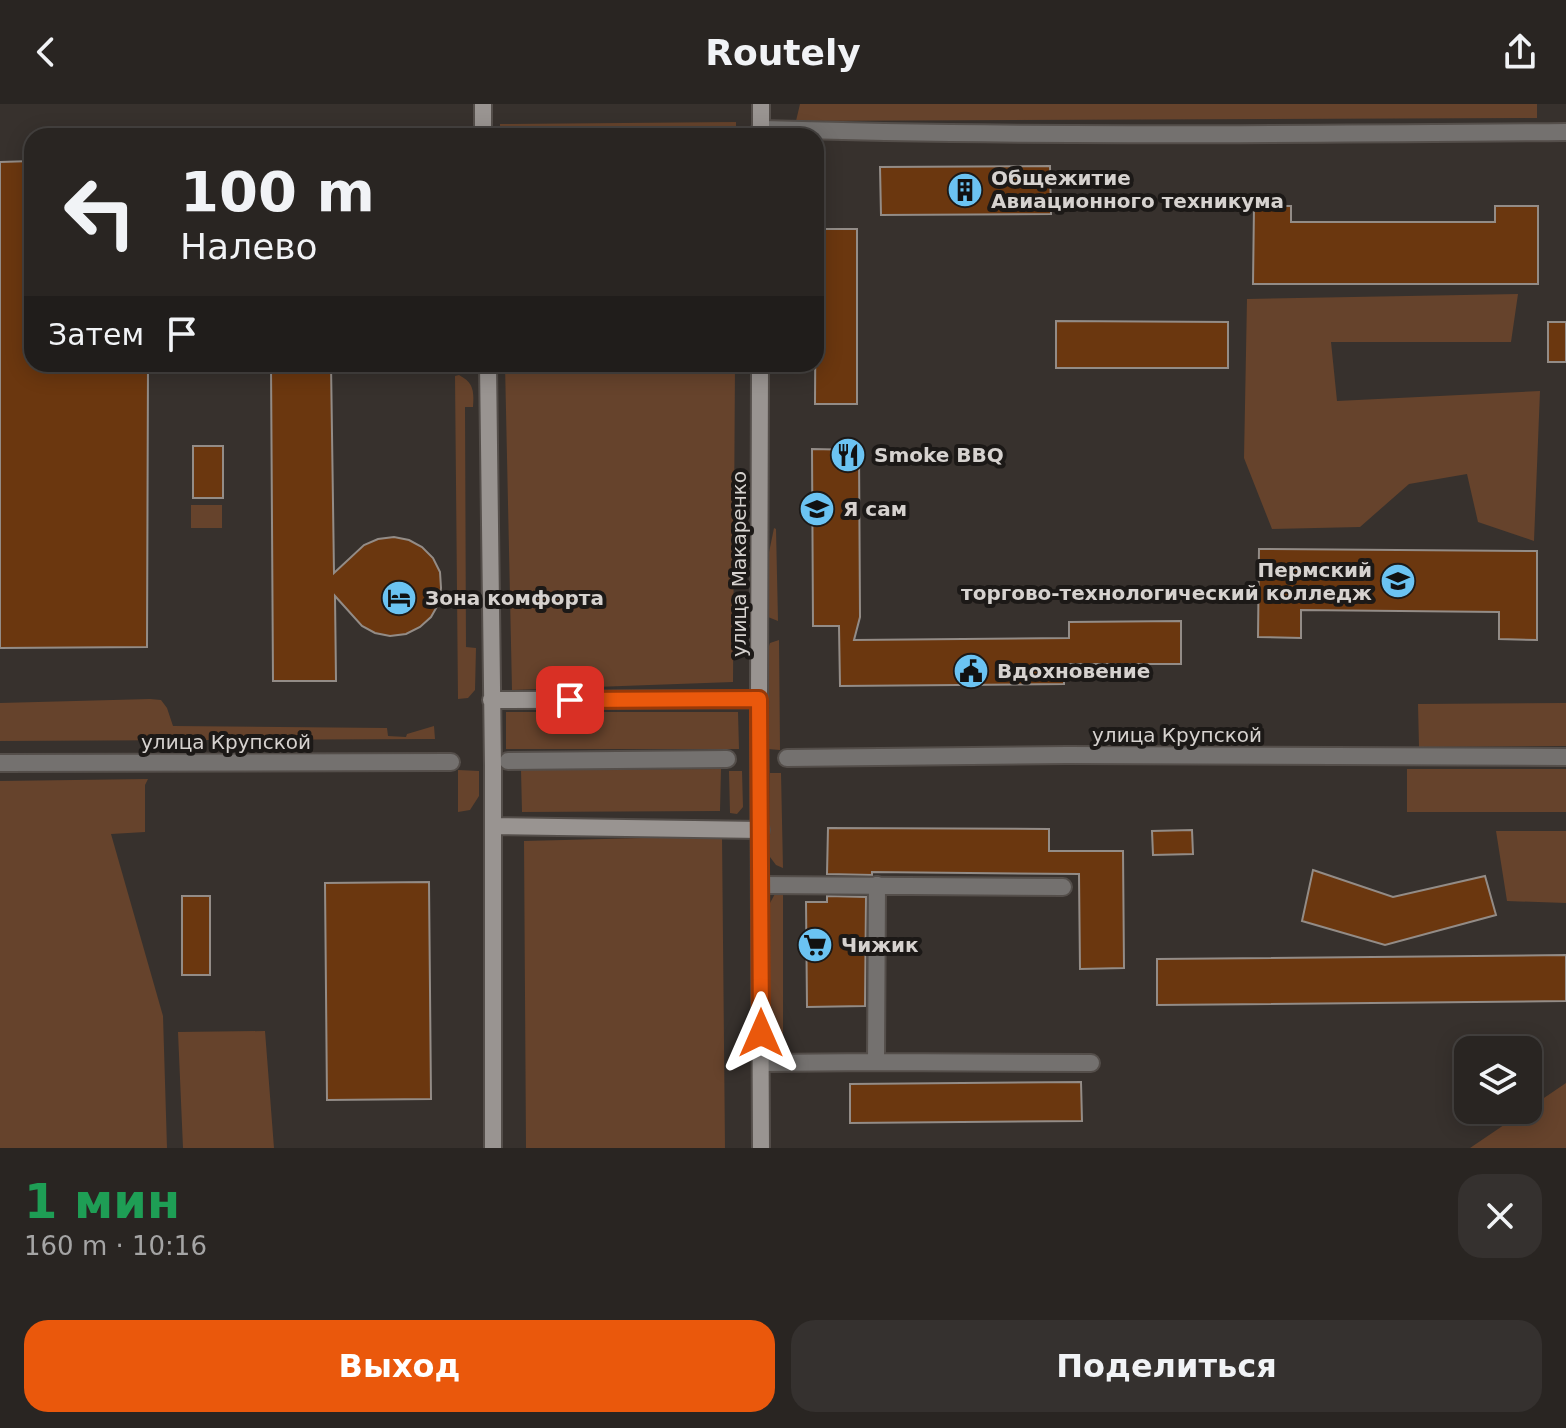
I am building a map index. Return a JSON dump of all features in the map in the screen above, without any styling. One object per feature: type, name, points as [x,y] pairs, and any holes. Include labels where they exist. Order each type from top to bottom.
[{"type":"main road","points":[[483,104],[483,128]]},
{"type":"main road","points":[[760,128],[761,104]]},
{"type":"main road","points":[[488,372],[493,1148]]},
{"type":"main road","name":"улица Макаренко","points":[[760,372],[761,1148]]},
{"type":"main road","points":[[491,700],[759,699]]},
{"type":"main road","points":[[493,826],[761,830]]},
{"type":"street","points":[[824,133],[1566,132]]},
{"type":"street","name":"улица Крупской","points":[[787,758],[1067,755],[1566,757]]},
{"type":"street","points":[[508,761],[727,759]]},
{"type":"street","name":"улица Крупской","points":[[0,763],[451,762]]},
{"type":"street","points":[[760,885],[1063,887]]},
{"type":"street","points":[[876,1062],[877,885]]},
{"type":"street","points":[[761,1063],[1091,1063]]},
{"type":"shaded area","points":[[800,104],[1537,104],[1537,118],[796,121]]},
{"type":"shaded area","points":[[736,122],[736,128],[500,128],[500,124]]},
{"type":"shaded area","points":[[1518,294],[1511,342],[1331,342],[1337,401],[1540,391],[1534,541],[1478,522],[1467,474],[1409,484],[1360,527],[1272,529],[1244,458],[1247,299]]},
{"type":"shaded area","points":[[505,372],[735,372],[733,682],[512,690]]},
{"type":"shaded area","points":[[459,375],[470,384],[473,396],[473,407],[465,407],[466,647],[476,648],[475,690],[468,698],[458,699],[455,376]]},
{"type":"shaded area","points":[[191,505],[222,505],[222,528],[191,528]]},
{"type":"shaded area","points":[[774,528],[778,621],[768,617],[764,596]]},
{"type":"shaded area","points":[[779,640],[780,750],[768,749],[768,649],[770,643]]},
{"type":"shaded area","points":[[161,700],[173,726],[387,728],[388,736],[406,737],[407,734],[434,726],[435,739],[0,741],[0,703]]},
{"type":"shaded area","points":[[1566,703],[1566,746],[1419,747],[1418,704]]},
{"type":"shaded area","points":[[506,712],[738,712],[739,749],[506,749]]},
{"type":"shaded area","points":[[721,769],[720,811],[522,812],[521,770]]},
{"type":"shaded area","points":[[1407,769],[1566,769],[1566,812],[1407,812]]},
{"type":"shaded area","points":[[458,770],[479,771],[479,796],[470,810],[458,812]]},
{"type":"shaded area","points":[[729,771],[742,771],[743,807],[737,814],[730,813]]},
{"type":"shaded area","points":[[770,773],[781,773],[783,868],[770,857]]},
{"type":"shaded area","points":[[148,779],[145,785],[145,832],[111,834],[163,1016],[167,1148],[0,1148],[0,781]]},
{"type":"shaded area","points":[[1496,831],[1566,831],[1566,903],[1507,901]]},
{"type":"shaded area","points":[[722,836],[725,1148],[526,1148],[524,841]]},
{"type":"shaded area","points":[[777,890],[783,890],[783,1056],[774,1057],[770,1053],[769,1041],[770,903]]},
{"type":"shaded area","points":[[265,1031],[274,1148],[183,1148],[178,1032]]},
{"type":"shaded area","points":[[1566,1083],[1566,1148],[1470,1148],[1505,1124],[1542,1124],[1542,1099]]},
{"type":"building","points":[[24,161],[24,372],[148,372],[147,647],[0,648],[0,162]]},
{"type":"building","name":"Общежитие Авиационного техникума","points":[[1050,166],[1051,214],[881,215],[880,167]]},
{"type":"building","points":[[1254,206],[1291,206],[1291,222],[1495,222],[1495,206],[1538,206],[1538,284],[1253,284]]},
{"type":"building","points":[[824,229],[857,229],[857,404],[815,404],[815,372],[824,372]]},
{"type":"building","points":[[1056,321],[1228,322],[1228,368],[1056,368]]},
{"type":"building","points":[[1548,322],[1566,322],[1566,362],[1548,362]]},
{"type":"building","points":[[271,372],[331,372],[334,573],[364,545],[394,537],[409,540],[433,558],[440,572],[439,603],[431,617],[420,627],[406,634],[390,636],[362,626],[335,596],[336,681],[273,681]]},
{"type":"building","points":[[193,446],[223,446],[223,498],[193,498]]},
{"type":"building","points":[[812,449],[859,450],[860,617],[854,640],[1069,638],[1069,622],[1181,621],[1181,664],[1064,664],[1064,684],[840,686],[839,626],[813,626]]},
{"type":"building","name":"Пермский торгово-технологический колледж","points":[[1259,549],[1537,551],[1537,640],[1499,639],[1499,612],[1301,610],[1301,638],[1258,637]]},
{"type":"building","points":[[828,828],[1049,829],[1049,851],[1123,851],[1124,968],[1080,969],[1079,874],[827,874]]},
{"type":"building","points":[[1192,830],[1193,854],[1153,855],[1152,831]]},
{"type":"building","points":[[1313,870],[1393,897],[1485,876],[1496,915],[1385,945],[1302,921]]},
{"type":"building","points":[[429,882],[431,1099],[327,1100],[325,883]]},
{"type":"building","points":[[182,896],[210,896],[210,975],[182,975]]},
{"type":"building","points":[[827,896],[866,897],[865,1006],[807,1007],[806,902],[827,902]]},
{"type":"building","points":[[1566,955],[1566,1001],[1157,1005],[1157,959]]},
{"type":"building","points":[[1081,1082],[1082,1121],[850,1123],[850,1084]]},
{"type":"place","name":"Общежитие Авиационного техникума","points":[[965,190]]},
{"type":"place","name":"Smoke BBQ","points":[[848,455]]},
{"type":"place","name":"Я сам","points":[[817,509]]},
{"type":"place","name":"Пермский торгово-технологический колледж","points":[[1398,581]]},
{"type":"place","name":"Зона комфорта","points":[[399,598]]},
{"type":"place","name":"Вдохновение","points":[[971,671]]},
{"type":"place","name":"Чижик","points":[[815,945]]},
{"type":"route","points":[[570,700],[759,699],[761,1033]]}]
